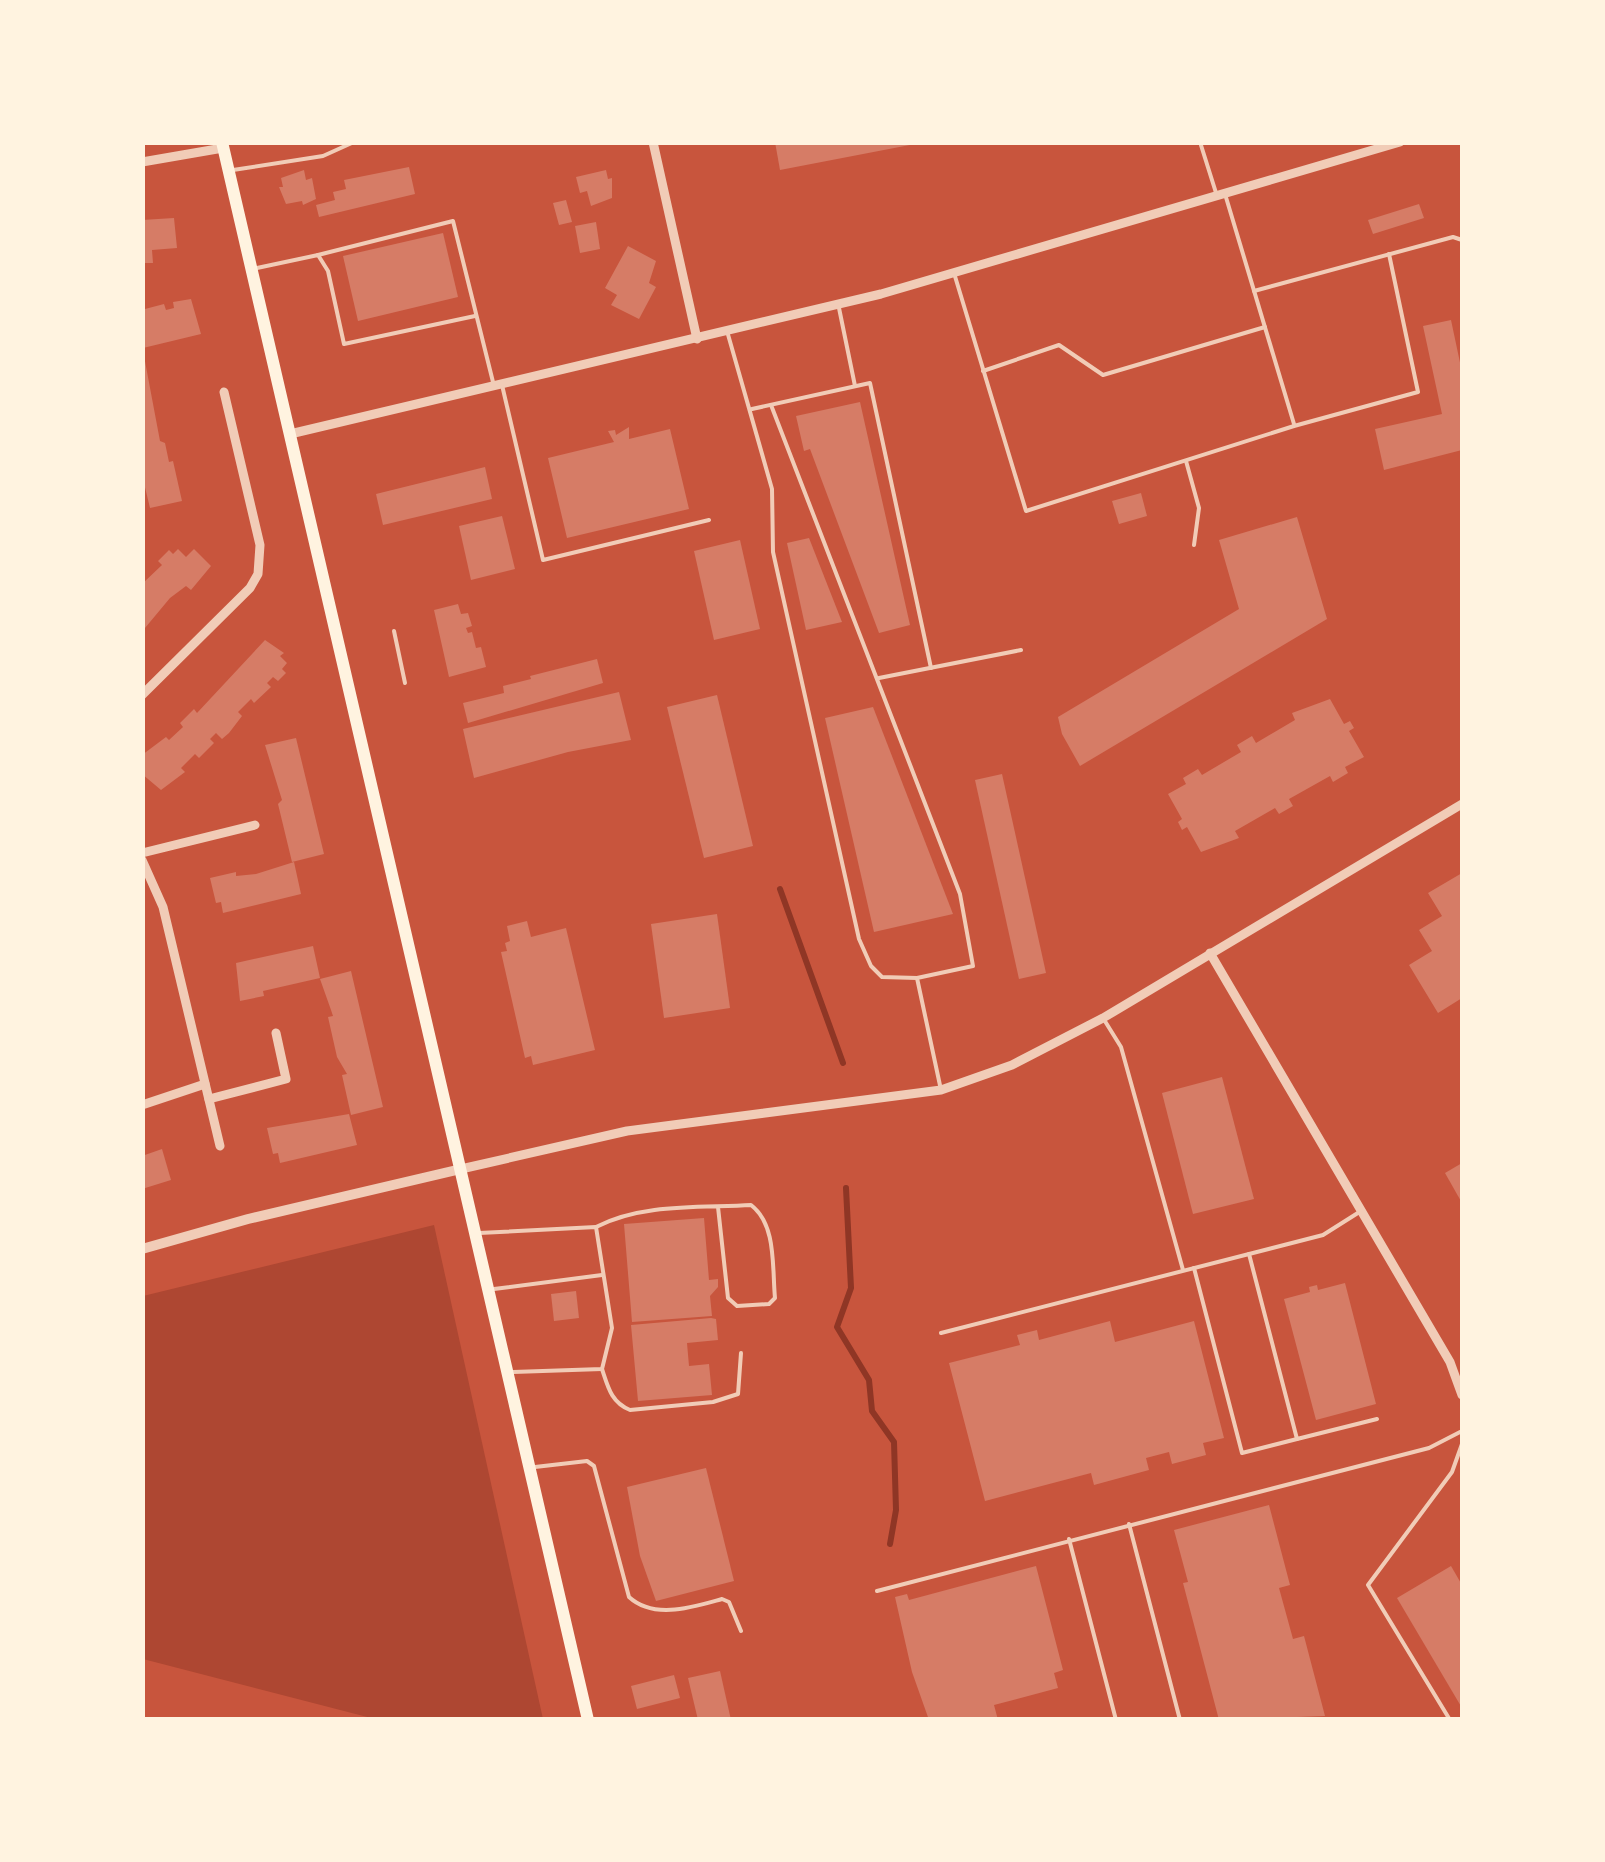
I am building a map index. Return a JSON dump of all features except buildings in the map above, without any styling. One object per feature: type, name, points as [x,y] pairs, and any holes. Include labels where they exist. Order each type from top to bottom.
[{"type":"main road","points":[[222,145],[588,1720]]},
{"type":"street","points":[[654,142],[697,339]]},
{"type":"street","points":[[290,434],[838,305],[1400,142]]},
{"type":"street","points":[[142,162],[222,145]]},
{"type":"street","points":[[142,695],[250,588],[258,574],[260,545],[224,392]]},
{"type":"street","points":[[142,1250],[248,1219],[628,1131],[941,1090],[1012,1065],[1103,1018],[1462,804]]},
{"type":"street","points":[[220,1146],[162,907],[142,857],[255,825]]},
{"type":"street","points":[[1210,953],[1450,1362],[1462,1394]]},
{"type":"street","points":[[209,1098],[286,1079],[276,1034]]},
{"type":"street","points":[[142,1105],[206,1084]]},
{"type":"lane","points":[[228,170],[323,156],[354,142]]},
{"type":"lane","points":[[1200,142],[1254,291],[1294,426]]},
{"type":"lane","points":[[252,269],[453,221],[543,560],[709,520]]},
{"type":"lane","points":[[1254,291],[1452,237],[1462,240]]},
{"type":"lane","points":[[954,273],[1026,511],[1294,426],[1418,392],[1389,254]]},
{"type":"lane","points":[[318,256],[328,271],[344,344],[476,315]]},
{"type":"lane","points":[[838,305],[855,386]]},
{"type":"lane","points":[[983,370],[1059,345],[1103,375],[1265,327]]},
{"type":"lane","points":[[727,332],[772,489],[773,552],[859,939],[871,966],[882,976],[917,978],[974,966],[960,894],[771,404]]},
{"type":"lane","points":[[752,409],[870,383],[931,668]]},
{"type":"lane","points":[[1185,460],[1199,508],[1194,544]]},
{"type":"lane","points":[[394,630],[405,683]]},
{"type":"lane","points":[[877,679],[1021,650]]},
{"type":"lane","points":[[917,978],[941,1090]]},
{"type":"lane","points":[[1103,1018],[1122,1047],[1183,1271]]},
{"type":"lane","points":[[476,1233],[596,1227],[617,1216],[638,1212],[718,1207],[751,1206],[766,1220],[776,1298],[769,1304],[736,1306],[728,1298],[718,1207]]},
{"type":"lane","points":[[941,1333],[1322,1235],[1361,1210]]},
{"type":"lane","points":[[596,1227],[612,1328],[602,1368],[611,1395],[630,1410],[713,1402],[738,1394],[741,1354]]},
{"type":"lane","points":[[1250,1254],[1296,1439]]},
{"type":"lane","points":[[1194,1268],[1242,1454],[1377,1419]]},
{"type":"lane","points":[[489,1290],[602,1276]]},
{"type":"lane","points":[[508,1372],[602,1368]]},
{"type":"lane","points":[[878,1591],[1429,1448],[1462,1431]]},
{"type":"lane","points":[[1450,1720],[1368,1585],[1452,1472],[1462,1444]]},
{"type":"lane","points":[[530,1468],[587,1460],[594,1466],[629,1598],[639,1606],[662,1610],[722,1599],[730,1602],[742,1632]]},
{"type":"lane","points":[[1129,1524],[1180,1720]]},
{"type":"lane","points":[[1069,1539],[1116,1720]]},
{"type":"shaded area","points":[[434,1225],[543,1719],[375,1719],[143,1659],[143,1296]]},
{"type":"waterway","points":[[780,889],[843,1063]]},
{"type":"waterway","points":[[846,1188],[851,1288],[837,1327],[869,1380],[872,1411],[894,1442],[896,1510],[890,1544]]}]
